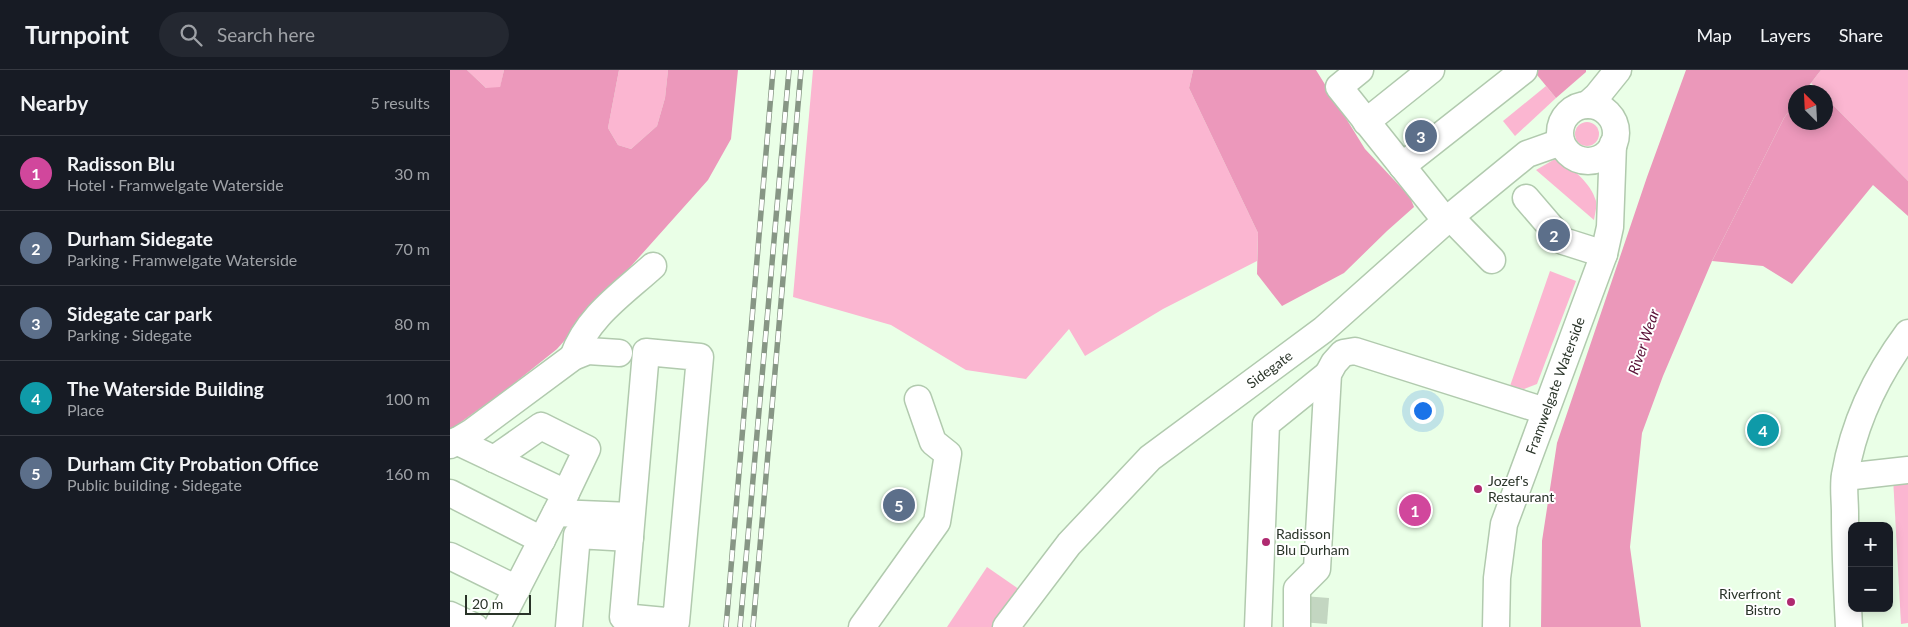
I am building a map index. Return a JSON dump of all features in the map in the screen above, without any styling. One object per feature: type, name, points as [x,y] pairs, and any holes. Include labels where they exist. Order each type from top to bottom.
[{"type":"street","points":[[1360,70],[1339,87],[1402,166],[1448,219],[1492,260]]},
{"type":"street","points":[[1366,122],[1431,70]]},
{"type":"street","points":[[1402,166],[1524,70]]},
{"type":"street","points":[[1587,105],[1604,110],[1610,116],[1615,124],[1613,144],[1600,158],[1581,160],[1572,156],[1561,142],[1561,125],[1570,110],[1587,105],[1597,96],[1618,70]]},
{"type":"street","points":[[1610,116],[1618,70]]},
{"type":"street","name":"Sidegate","points":[[1006,627],[1069,544],[1150,458],[1324,330],[1448,219],[1527,154],[1561,142]]},
{"type":"street","name":"Framwelgate Waterside","points":[[1496,627],[1497,578],[1504,524],[1604,254],[1610,228],[1613,144]]},
{"type":"street","name":"Framwelgate Waterside","points":[[1581,160],[1604,190],[1610,204]]},
{"type":"street","points":[[1526,198],[1563,241],[1604,254]]},
{"type":"street","points":[[573,357],[579,340],[593,319],[653,266]]},
{"type":"street","points":[[1324,330],[1343,353]]},
{"type":"street","points":[[1849,627],[1845,552],[1845,477],[1853,439],[1867,398],[1898,365],[1908,333]]},
{"type":"street","points":[[453,443],[573,357],[588,351],[619,353]]},
{"type":"street","points":[[1258,627],[1266,424],[1328,374],[1334,363],[1343,353],[1354,351],[1545,410]]},
{"type":"street","points":[[646,352],[700,357],[676,622],[622,622],[646,352]]},
{"type":"street","points":[[1309,626],[1298,589],[1317,577],[1328,374]]},
{"type":"street","points":[[862,627],[937,522],[948,454],[933,442],[918,399]]},
{"type":"street","points":[[494,459],[541,426],[587,449],[497,627]]},
{"type":"street","points":[[453,443],[494,459],[561,503],[630,527]]},
{"type":"street","points":[[1845,477],[1908,470]]},
{"type":"street","points":[[450,493],[542,540]]},
{"type":"street","points":[[569,627],[577,535],[630,527]]},
{"type":"street","points":[[450,556],[517,588]]},
{"type":"street","points":[[450,615],[476,627]]},
{"type":"shaded area","points":[[450,70],[467,70],[486,88],[500,87],[504,70],[619,70],[608,128],[618,145],[631,149],[657,126],[665,98],[668,70],[738,70],[731,139],[708,180],[557,349],[507,389],[450,430]]},
{"type":"shaded area","points":[[467,70],[504,70],[500,88],[486,88]]},
{"type":"shaded area","points":[[619,70],[668,70],[665,98],[657,126],[631,149],[618,145],[608,128]]},
{"type":"shaded area","points":[[813,70],[1193,70],[1189,88],[1258,233],[1257,261],[1163,309],[1085,356],[1069,329],[1026,379],[966,370],[891,325],[793,297]]},
{"type":"shaded area","points":[[1193,70],[1316,70],[1365,149],[1410,197],[1414,207],[1344,273],[1282,306],[1257,274],[1258,233],[1189,88]]},
{"type":"shaded area","points":[[1533,70],[1586,70],[1586,72],[1556,98]]},
{"type":"shaded area","points":[[1821,70],[1908,70],[1908,181],[1833,105],[1833,85],[1813,85],[1811,83]]},
{"type":"shaded area","points":[[1546,86],[1556,98],[1515,136],[1503,121]]},
{"type":"shaded area","points":[[1833,105],[1908,181],[1908,216],[1873,185],[1792,284],[1763,266],[1712,261],[1788,113],[1788,130],[1833,130]]},
{"type":"shaded area","points":[[1582,122],[1592,122],[1599,129],[1599,139],[1592,146],[1582,146],[1575,139],[1575,129]]},
{"type":"shaded area","points":[[1555,159],[1574,171],[1590,188],[1596,201],[1594,220],[1536,170]]},
{"type":"shaded area","points":[[1550,271],[1576,281],[1537,384],[1524,389],[1510,386]]},
{"type":"shaded area","points":[[1908,476],[1908,623],[1901,624],[1893,477]]},
{"type":"shaded area","points":[[987,567],[1020,590],[993,627],[947,627]]},
{"type":"water","name":"River Wear","points":[[1686,70],[1821,70],[1809,85],[1788,85],[1788,113],[1712,261],[1663,376],[1642,433],[1630,547],[1641,627],[1541,627],[1542,541],[1557,443],[1647,177]]},
{"type":"tunnel","points":[[1314,623],[1317,585]]},
{"type":"railway","points":[[726,627],[773,70]]},
{"type":"railway","points":[[740,627],[789,70]]},
{"type":"railway","points":[[753,627],[801,70]]},
{"type":"place","name":"Sidegate car park","points":[[1421,136]]},
{"type":"place","name":"Durham Sidegate","points":[[1554,235]]},
{"type":"place","name":"The Waterside Building","points":[[1763,430]]},
{"type":"place","name":"Jozef's Restaurant","points":[[1478,489]]},
{"type":"place","name":"Durham City Probation Office","points":[[899,505]]},
{"type":"place","name":"Radisson Blu","points":[[1415,510]]},
{"type":"place","name":"Radisson Blu Durham","points":[[1266,542]]},
{"type":"place","name":"Riverfront Bistro","points":[[1791,602]]}]
